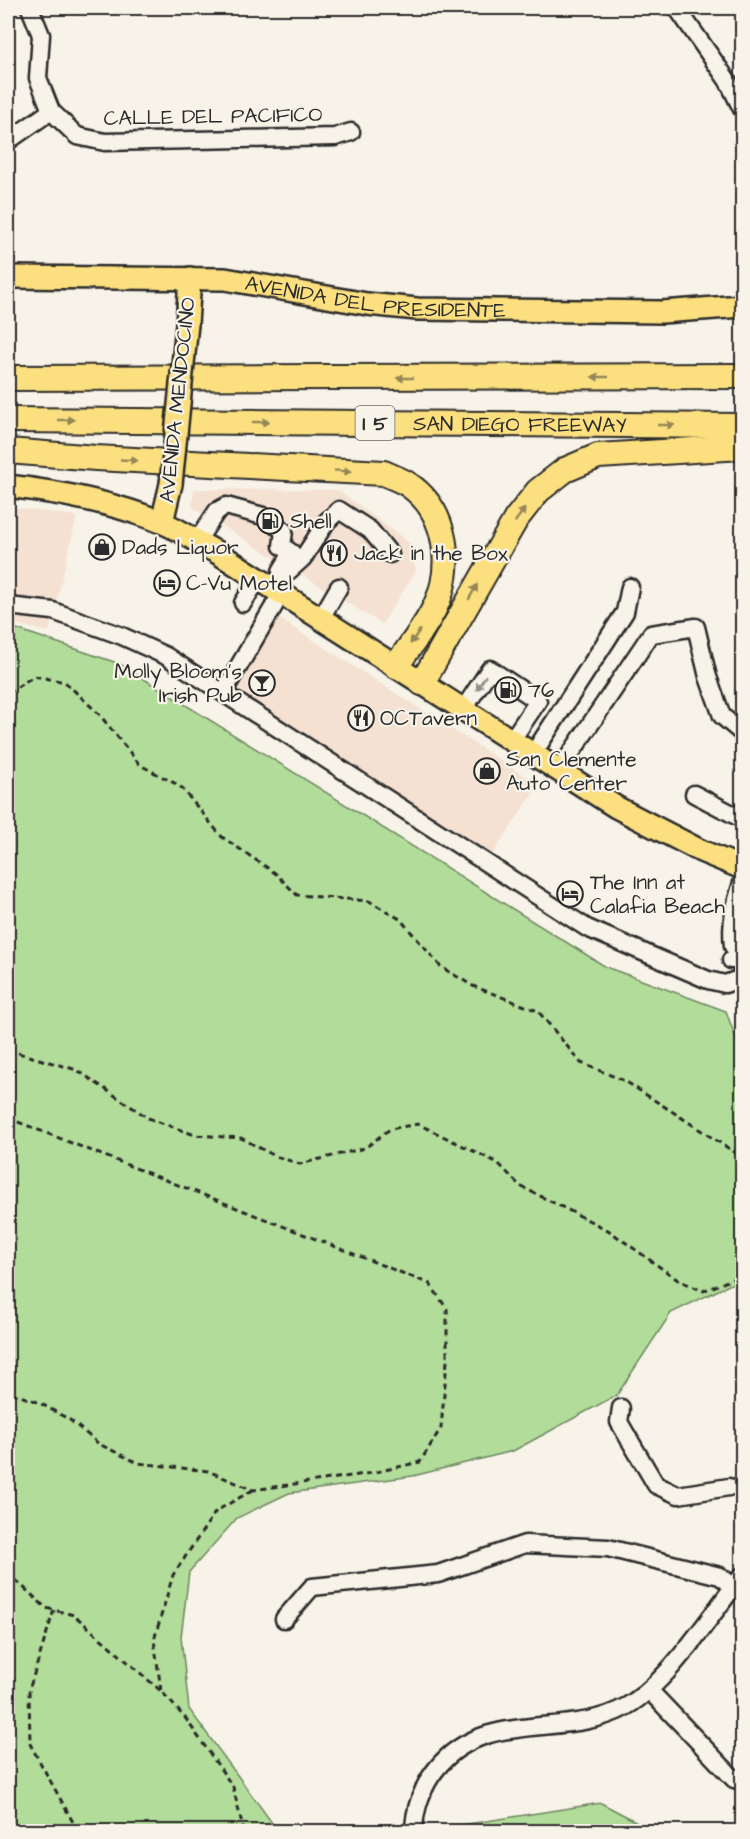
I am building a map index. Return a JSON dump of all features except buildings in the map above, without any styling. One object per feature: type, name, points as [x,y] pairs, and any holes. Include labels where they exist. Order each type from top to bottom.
[{"type":"highway","points":[[8,361],[148,379]]},
{"type":"highway","name":"I 5","points":[[8,378],[742,376]]},
{"type":"highway","name":"SAN DIEGO FREEWAY","points":[[8,420],[742,426]]},
{"type":"highway","points":[[422,683],[516,519],[538,491],[565,470],[598,456],[742,447]]},
{"type":"highway","points":[[8,450],[96,458],[384,473],[410,485],[433,511],[445,544],[447,567],[435,608],[396,666]]},
{"type":"main road","name":"AVENIDA DEL PRESIDENTE","points":[[8,278],[225,279],[367,304],[417,309],[662,312],[742,306]]},
{"type":"main road","name":"AVENIDA MENDOCINO","points":[[162,522],[171,484],[190,278]]},
{"type":"main road","points":[[8,486],[56,491],[99,501],[162,522],[321,618],[559,771],[638,818],[742,870]]},
{"type":"street","name":"CALLE DEL PACIFICO","points":[[30,8],[41,35],[38,78],[51,111],[77,136],[105,142],[335,137],[351,132]]},
{"type":"street","points":[[677,8],[728,81],[742,109]]},
{"type":"street","points":[[8,141],[51,111]]},
{"type":"street","points":[[197,542],[217,511],[226,506],[263,516]]},
{"type":"street","points":[[243,603],[270,587],[303,558],[327,521],[339,510],[370,530],[390,554]]},
{"type":"street","points":[[223,693],[256,637],[270,587],[292,553],[282,546],[284,531],[277,526]]},
{"type":"street","points":[[321,618],[339,587]]},
{"type":"street","points":[[533,754],[625,612],[630,587]]},
{"type":"street","points":[[8,606],[53,611],[122,636],[202,672],[223,693],[587,928],[708,980],[725,984],[742,978]]},
{"type":"street","points":[[559,771],[651,634],[696,627],[708,677],[722,716],[742,733]]},
{"type":"street","points":[[463,710],[490,669],[538,701],[511,741]]},
{"type":"street","points":[[694,794],[742,819]]},
{"type":"street","points":[[739,956],[733,946],[731,931],[742,870]]},
{"type":"street","points":[[621,1408],[619,1422],[656,1485],[678,1495],[729,1487]]},
{"type":"street","points":[[284,1619],[312,1587],[438,1574],[525,1544],[608,1548],[738,1582],[649,1690],[627,1706],[602,1718],[478,1736],[457,1748],[429,1778],[421,1797],[414,1832]]},
{"type":"street","points":[[649,1690],[734,1779],[742,1781]]},
{"type":"path","points":[[8,693],[34,676],[65,682],[99,714],[140,765],[180,786],[222,837],[275,873],[297,895],[369,902],[400,919],[441,967],[473,986],[538,1011],[581,1063],[625,1081],[742,1156]]},
{"type":"path","points":[[8,1050],[78,1070],[148,1118],[195,1135],[241,1138],[275,1156],[300,1164],[365,1148],[390,1129],[418,1124],[498,1163],[520,1186],[608,1230],[678,1280],[703,1291],[742,1275]]},
{"type":"path","points":[[8,1118],[430,1284],[447,1308],[447,1361],[441,1428],[420,1462],[372,1473],[253,1490],[216,1511],[172,1575],[154,1640],[162,1692]]},
{"type":"path","points":[[8,1392],[38,1402],[70,1420],[99,1444],[138,1463],[208,1471],[253,1490]]},
{"type":"path","points":[[8,1573],[46,1608],[74,1615],[162,1692],[186,1719],[233,1787],[244,1832]]},
{"type":"path","points":[[54,1610],[29,1690],[30,1744],[74,1822],[84,1832]]},
{"type":"shaded area","points":[[194,489],[338,490],[411,544],[416,571],[382,624],[192,507]]},
{"type":"shaded area","points":[[8,507],[77,516],[49,632],[8,622]]},
{"type":"shaded area","points":[[266,610],[539,785],[492,855],[220,682]]},
{"type":"green space","points":[[8,626],[120,664],[606,967],[726,1011],[742,1056],[742,1283],[731,1284],[671,1313],[617,1395],[513,1451],[413,1476],[289,1493],[237,1518],[189,1572],[181,1637],[189,1709],[278,1831],[10,1831],[8,1817]]},
{"type":"green space","points":[[601,1803],[654,1831],[455,1831],[454,1826]]},
{"type":"place","name":"Shell","points":[[270,521]]},
{"type":"place","name":"Dads Liquor","points":[[102,547]]},
{"type":"place","name":"Jack in the Box","points":[[334,553]]},
{"type":"place","name":"C-Vu Motel","points":[[167,583]]},
{"type":"place","name":"Molly Bloom's Irish Pub","points":[[262,683]]},
{"type":"place","name":"76","points":[[508,690]]},
{"type":"place","name":"OCTavern","points":[[361,718]]},
{"type":"place","name":"San Clemente Auto Center","points":[[487,771]]},
{"type":"place","name":"The Inn at Calafia Beach","points":[[570,894]]}]
